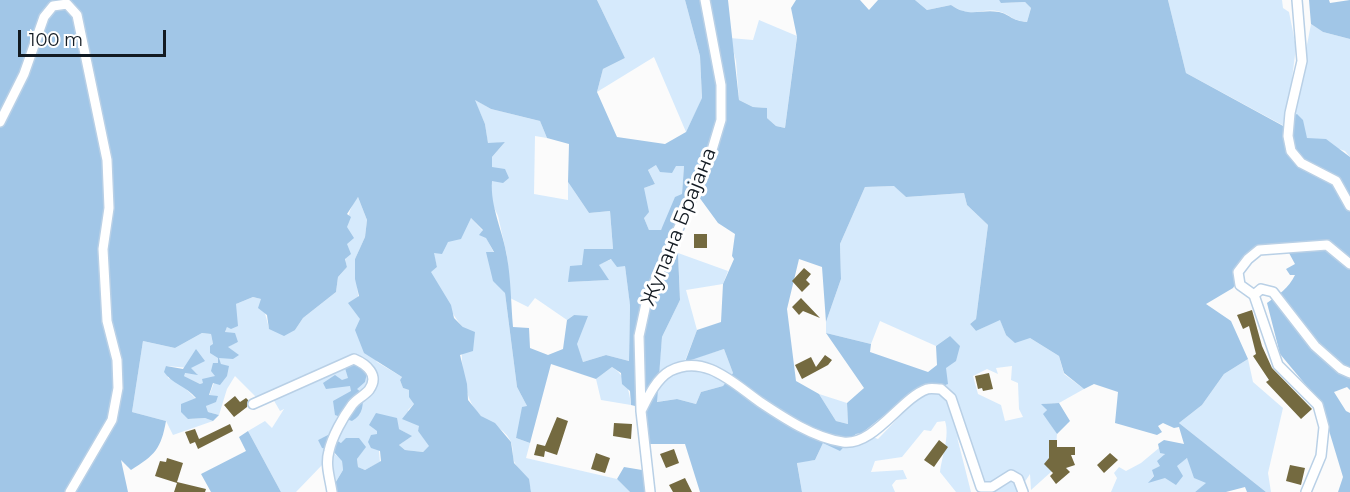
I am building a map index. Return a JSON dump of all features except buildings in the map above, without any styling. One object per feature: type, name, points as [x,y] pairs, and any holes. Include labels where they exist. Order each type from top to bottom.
[{"type":"street","name":"Жупана Брајана","points":[[650,492],[641,411],[639,336],[646,299],[709,160],[722,120],[721,85],[705,0]]},
{"type":"street","points":[[1297,0],[1302,61],[1290,113],[1288,136],[1291,151],[1301,163],[1336,181],[1350,206]]},
{"type":"street","points":[[0,122],[24,74],[44,17],[52,6],[66,4],[77,15],[106,160],[109,207],[103,249],[108,321],[117,360],[118,388],[112,420],[70,492]]},
{"type":"street","points":[[1306,492],[1321,456],[1324,427],[1318,405],[1278,365],[1254,295],[1240,285],[1238,272],[1259,250],[1327,245],[1350,264]]},
{"type":"street","points":[[1254,295],[1261,289],[1273,292],[1315,346],[1341,369],[1350,373]]},
{"type":"street","points":[[253,404],[354,359],[366,364],[372,373],[369,390],[354,402],[347,412],[329,449],[327,464],[333,492]]},
{"type":"street","points":[[641,411],[653,388],[669,372],[686,366],[703,367],[722,374],[790,421],[845,442],[866,436],[927,389],[941,389],[951,398],[981,487],[992,487],[1011,476],[1018,479],[1023,492]]},
{"type":"shaded area","points":[[0,0],[597,0],[625,58],[603,69],[597,92],[617,137],[665,144],[686,132],[702,98],[700,56],[685,0],[728,0],[739,100],[753,107],[767,108],[767,118],[776,126],[785,128],[797,37],[791,8],[796,0],[860,0],[869,10],[878,0],[915,0],[927,10],[951,5],[969,12],[999,12],[1027,22],[1031,8],[1025,2],[1001,3],[999,0],[1168,0],[1186,73],[1285,127],[1287,119],[1297,114],[1303,120],[1307,138],[1326,139],[1350,157],[1350,390],[1347,387],[1334,392],[1346,411],[1350,413],[1350,492],[1338,492],[1343,477],[1327,424],[1315,396],[1280,354],[1267,303],[1293,280],[1295,275],[1290,275],[1286,269],[1295,264],[1289,253],[1261,245],[1233,288],[1206,304],[1231,321],[1248,359],[1224,374],[1202,405],[1179,423],[1266,492],[1247,492],[1245,487],[1226,492],[1195,492],[1206,483],[1194,478],[1187,458],[1177,466],[1183,476],[1176,485],[1165,478],[1148,483],[1154,476],[1152,470],[1160,466],[1157,461],[1165,454],[1160,453],[1158,444],[1164,440],[1184,444],[1179,427],[1174,428],[1163,423],[1158,426],[1162,432],[1157,435],[1115,423],[1118,392],[1094,384],[1084,389],[1064,373],[1059,356],[1030,338],[1015,343],[1006,335],[1000,320],[976,331],[970,324],[976,319],[988,225],[967,205],[964,193],[906,197],[894,186],[865,187],[840,244],[841,279],[826,322],[822,267],[799,259],[787,309],[796,381],[819,394],[836,421],[848,424],[847,403],[864,388],[826,333],[871,344],[870,352],[928,372],[937,365],[936,346],[950,336],[960,346],[956,361],[946,368],[948,384],[902,401],[862,433],[856,434],[840,451],[823,443],[815,460],[797,463],[802,492],[700,492],[685,444],[649,444],[635,406],[631,405],[630,391],[622,384],[621,373],[612,367],[596,379],[551,364],[530,443],[516,438],[522,407],[527,406],[517,387],[505,293],[493,281],[486,252],[494,252],[486,238],[479,235],[483,230],[471,218],[461,239],[448,242],[442,254],[434,253],[437,267],[431,272],[451,305],[454,318],[463,327],[475,332],[473,351],[460,355],[467,384],[468,400],[481,416],[495,423],[511,442],[514,463],[529,479],[531,492],[335,492],[334,485],[343,470],[342,461],[332,450],[322,448],[318,440],[328,435],[341,443],[346,438],[359,438],[366,447],[357,459],[358,467],[365,470],[381,461],[380,451],[371,448],[368,442],[371,435],[377,434],[377,431],[369,425],[376,413],[397,418],[399,429],[412,436],[399,445],[405,450],[423,452],[429,446],[418,431],[419,426],[402,419],[414,404],[409,397],[409,390],[403,388],[400,380],[402,377],[364,353],[355,330],[360,319],[348,303],[359,296],[355,279],[355,259],[365,237],[367,220],[358,197],[347,214],[351,217],[347,227],[354,238],[347,244],[351,254],[345,259],[347,267],[338,277],[336,292],[303,318],[295,330],[284,336],[269,329],[267,315],[258,308],[261,299],[253,297],[236,304],[238,326],[231,329],[227,327],[225,332],[235,333],[238,342],[228,347],[239,355],[233,359],[219,358],[221,364],[229,366],[227,376],[220,385],[213,383],[209,395],[218,396],[216,402],[206,406],[208,412],[219,415],[213,421],[205,418],[188,419],[181,412],[181,404],[196,398],[164,372],[166,366],[183,369],[196,349],[205,361],[191,368],[198,375],[185,373],[184,376],[200,384],[203,383],[202,379],[215,376],[211,371],[213,363],[218,363],[218,358],[210,353],[210,346],[213,344],[211,334],[202,333],[175,348],[143,341],[132,412],[166,421],[159,445],[146,460],[131,470],[121,460],[128,492],[0,492]],"holes":[[[475,100],[491,109],[540,121],[547,138],[569,144],[568,182],[589,213],[610,211],[613,249],[584,249],[582,265],[570,266],[568,282],[609,280],[599,265],[611,259],[617,267],[625,266],[630,305],[629,361],[606,355],[583,362],[577,344],[588,316],[574,315],[567,320],[563,349],[548,355],[530,348],[529,328],[513,327],[507,257],[492,191],[492,181],[503,183],[509,178],[505,169],[492,167],[492,157],[505,142],[488,143],[485,124]],[[656,165],[660,172],[672,173],[676,166],[684,166],[682,194],[675,197],[661,230],[649,230],[644,218],[649,212],[644,188],[655,184],[648,170]],[[699,197],[718,223],[735,234],[732,256],[734,259],[723,284],[721,322],[697,330],[685,362],[724,349],[733,373],[723,386],[701,392],[696,404],[677,399],[657,402],[662,337],[680,300],[678,253],[673,251]]]},
{"type":"shaded area","points":[[597,0],[685,0],[700,56],[702,99],[686,132],[654,57],[597,92],[603,69],[625,58]]},
{"type":"shaded area","points":[[915,0],[999,0],[1002,3],[1025,2],[1031,8],[1027,22],[1014,19],[1001,12],[988,10],[965,12],[951,5],[927,10]]},
{"type":"shaded area","points":[[1168,0],[1282,0],[1283,8],[1289,12],[1296,47],[1286,127],[1186,73]]},
{"type":"shaded area","points":[[1309,0],[1329,0],[1330,3],[1350,0],[1350,39],[1323,32],[1311,24]]},
{"type":"shaded area","points":[[759,20],[797,36],[785,128],[776,126],[767,118],[766,108],[753,107],[739,100],[736,61],[730,38],[753,40]]},
{"type":"shaded area","points":[[1311,24],[1323,32],[1350,39],[1350,157],[1345,151],[1307,138],[1293,117]]},
{"type":"shaded area","points":[[474,99],[491,109],[540,121],[547,138],[535,136],[534,194],[568,200],[568,182],[589,213],[610,211],[613,249],[583,265],[568,282],[608,280],[598,265],[612,259],[625,266],[630,304],[629,361],[606,355],[583,362],[576,344],[574,315],[567,320],[535,298],[528,307],[510,298],[507,256],[498,216],[491,201],[492,157],[505,142],[488,144],[485,124]]},
{"type":"shaded area","points":[[656,165],[684,166],[682,195],[661,230],[649,230],[644,218],[644,188],[655,184],[648,170]]},
{"type":"shaded area","points":[[895,186],[906,197],[964,193],[967,205],[988,225],[976,319],[970,324],[976,331],[1000,319],[1006,335],[1030,338],[1059,356],[1064,374],[1084,389],[1059,403],[1042,404],[1047,410],[1044,414],[1057,434],[1055,461],[1061,463],[1031,490],[1030,474],[1018,492],[982,492],[957,437],[971,492],[956,492],[940,472],[946,440],[945,421],[937,422],[931,431],[924,430],[902,457],[875,461],[871,472],[903,470],[907,479],[896,480],[892,485],[895,492],[802,492],[797,462],[815,460],[823,443],[862,433],[878,439],[946,368],[950,336],[936,346],[880,321],[871,344],[826,333],[826,322],[841,279],[840,244],[865,187]],"holes":[[[1012,366],[1011,380],[1018,383],[1019,409],[1023,417],[1005,421],[1001,405],[978,394],[973,376],[987,369],[998,374],[996,368]]]},
{"type":"shaded area","points":[[358,197],[367,220],[365,237],[355,259],[360,319],[377,362],[402,377],[400,380],[403,388],[409,390],[414,404],[408,410],[414,423],[420,426],[418,431],[430,446],[423,452],[405,450],[399,445],[411,436],[399,429],[377,431],[380,462],[365,470],[358,467],[357,459],[365,447],[341,443],[328,436],[318,440],[342,460],[343,470],[334,485],[324,463],[296,492],[281,492],[248,431],[265,421],[272,428],[284,409],[280,411],[273,399],[257,398],[235,376],[227,389],[219,415],[208,412],[206,406],[217,396],[209,396],[221,364],[219,359],[216,376],[203,380],[204,383],[200,384],[184,376],[184,373],[197,374],[190,368],[166,366],[168,378],[179,382],[196,399],[188,419],[205,418],[213,421],[173,435],[166,421],[132,412],[143,341],[175,348],[202,333],[211,334],[213,344],[227,347],[238,342],[225,332],[236,304],[253,297],[261,299],[269,328],[295,330],[303,318],[336,292],[338,277],[347,267],[345,251],[347,220]]},
{"type":"shaded area","points":[[471,218],[483,231],[494,253],[487,252],[505,293],[517,387],[527,406],[516,438],[530,443],[526,458],[617,479],[630,492],[531,492],[527,480],[514,462],[512,445],[508,437],[480,415],[474,407],[465,386],[463,374],[463,327],[450,309],[430,272],[437,267],[433,252]]},
{"type":"shaded area","points":[[678,253],[728,271],[723,284],[686,290],[697,330],[685,361],[724,349],[733,373],[723,386],[701,392],[696,404],[677,399],[656,402],[662,337],[680,300]]},
{"type":"shaded area","points":[[353,355],[367,373],[365,382],[357,389],[362,393],[362,409],[352,421],[335,415],[333,401],[351,391],[350,386],[326,389],[323,383],[335,375],[342,380],[348,378],[345,368],[337,361]]},
{"type":"shaded area","points":[[1248,359],[1253,382],[1283,408],[1268,473],[1271,492],[1266,492],[1179,423],[1202,405],[1224,374]]},
{"type":"shaded area","points":[[612,367],[621,374],[626,383],[631,405],[601,400],[596,379]]},
{"type":"shaded area","points":[[819,394],[847,403],[848,424],[836,421]]},
{"type":"shaded area","points":[[1059,403],[1070,421],[1057,434],[1043,414],[1047,410],[1041,404]]},
{"type":"shaded area","points":[[248,431],[281,492],[211,492],[201,474],[246,451],[239,437]]},
{"type":"shaded area","points":[[1159,448],[1160,453],[1165,453],[1161,466],[1149,482],[1187,458],[1207,483],[1195,492],[1111,492],[1117,478],[1114,473],[1119,467],[1126,471],[1141,463]]},
{"type":"shaded area","points":[[624,467],[642,470],[649,492],[630,492],[617,479]]}]
